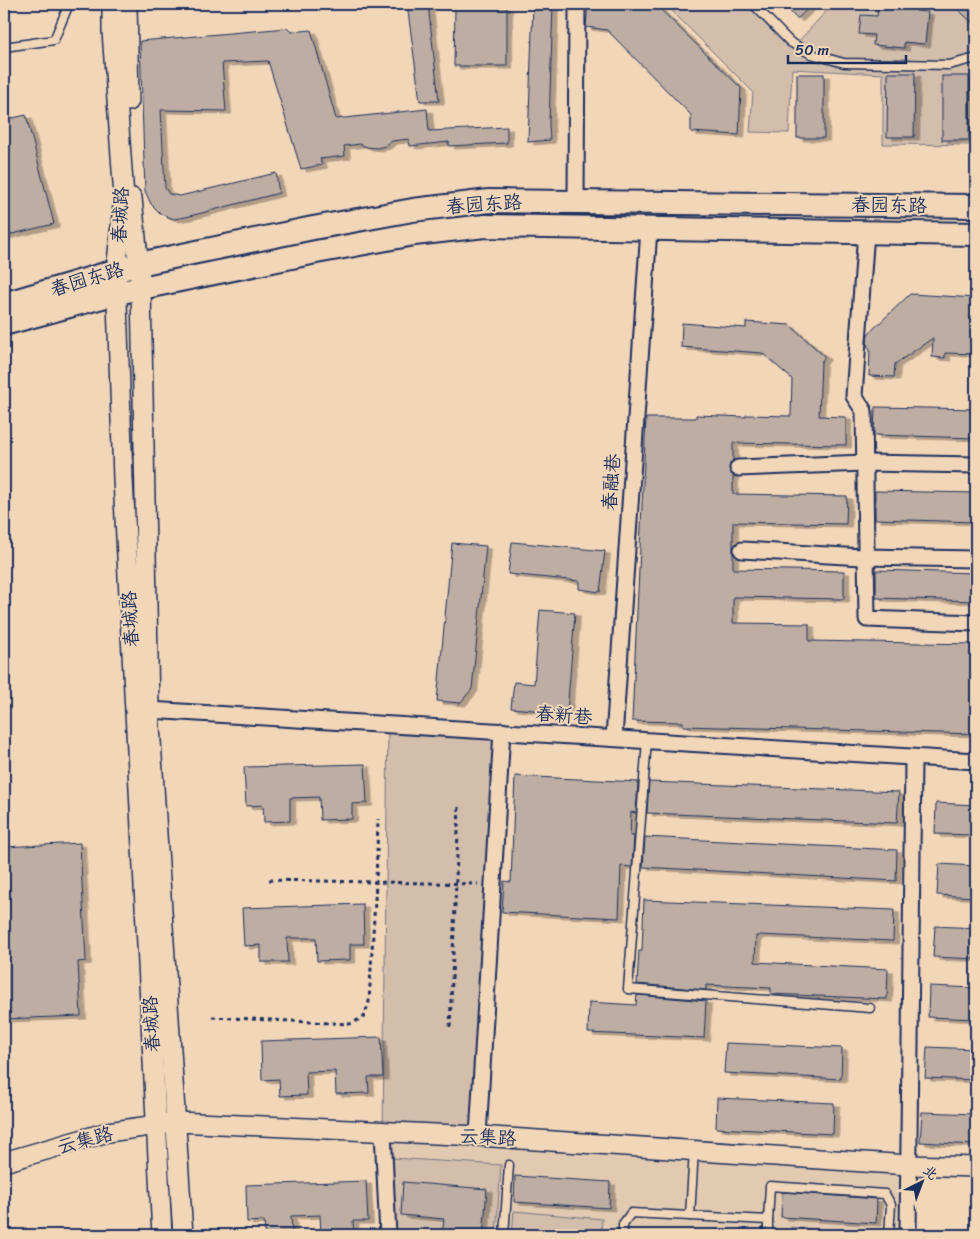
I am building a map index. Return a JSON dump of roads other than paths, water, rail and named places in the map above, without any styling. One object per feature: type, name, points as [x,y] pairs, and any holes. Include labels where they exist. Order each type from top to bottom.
[{"type":"main road","name":"春园东路","points":[[4,324],[117,282],[139,264],[303,230],[413,210],[489,201],[976,206]]},
{"type":"main road","name":"春园东路","points":[[4,304],[117,282],[141,288],[414,234],[485,226],[976,234]]},
{"type":"street","name":"春城路","points":[[112,4],[112,31],[124,197],[117,282],[123,479],[162,1235]]},
{"type":"street","name":"春城路","points":[[127,4],[132,196],[141,288],[149,710],[184,1235]]},
{"type":"street","points":[[576,201],[577,4]]},
{"type":"street","name":"春融巷","points":[[614,738],[649,229]]},
{"type":"street","points":[[866,232],[854,396],[864,411],[867,619],[976,623]]},
{"type":"street","points":[[738,468],[865,463],[976,465]]},
{"type":"street","points":[[742,550],[976,559]]},
{"type":"street","name":"春新巷","points":[[149,710],[976,761]]},
{"type":"street","points":[[478,1136],[502,731]]},
{"type":"street","points":[[908,1235],[913,758]]},
{"type":"street","name":"云集路","points":[[4,1162],[108,1132],[177,1122],[478,1136],[976,1168]]},
{"type":"street","points":[[383,1132],[388,1235]]},
{"type":"lane","points":[[4,47],[54,40],[70,4]]},
{"type":"lane","points":[[753,4],[790,42],[811,54],[844,63],[949,65],[976,58]]},
{"type":"lane","points":[[647,740],[628,989],[870,1008]]},
{"type":"lane","points":[[690,1216],[694,1150]]},
{"type":"lane","points":[[504,1235],[509,1165]]},
{"type":"lane","points":[[768,1235],[770,1186],[885,1194],[891,1205],[889,1235]]},
{"type":"lane","points":[[623,1235],[623,1224],[631,1213],[768,1220]]}]
